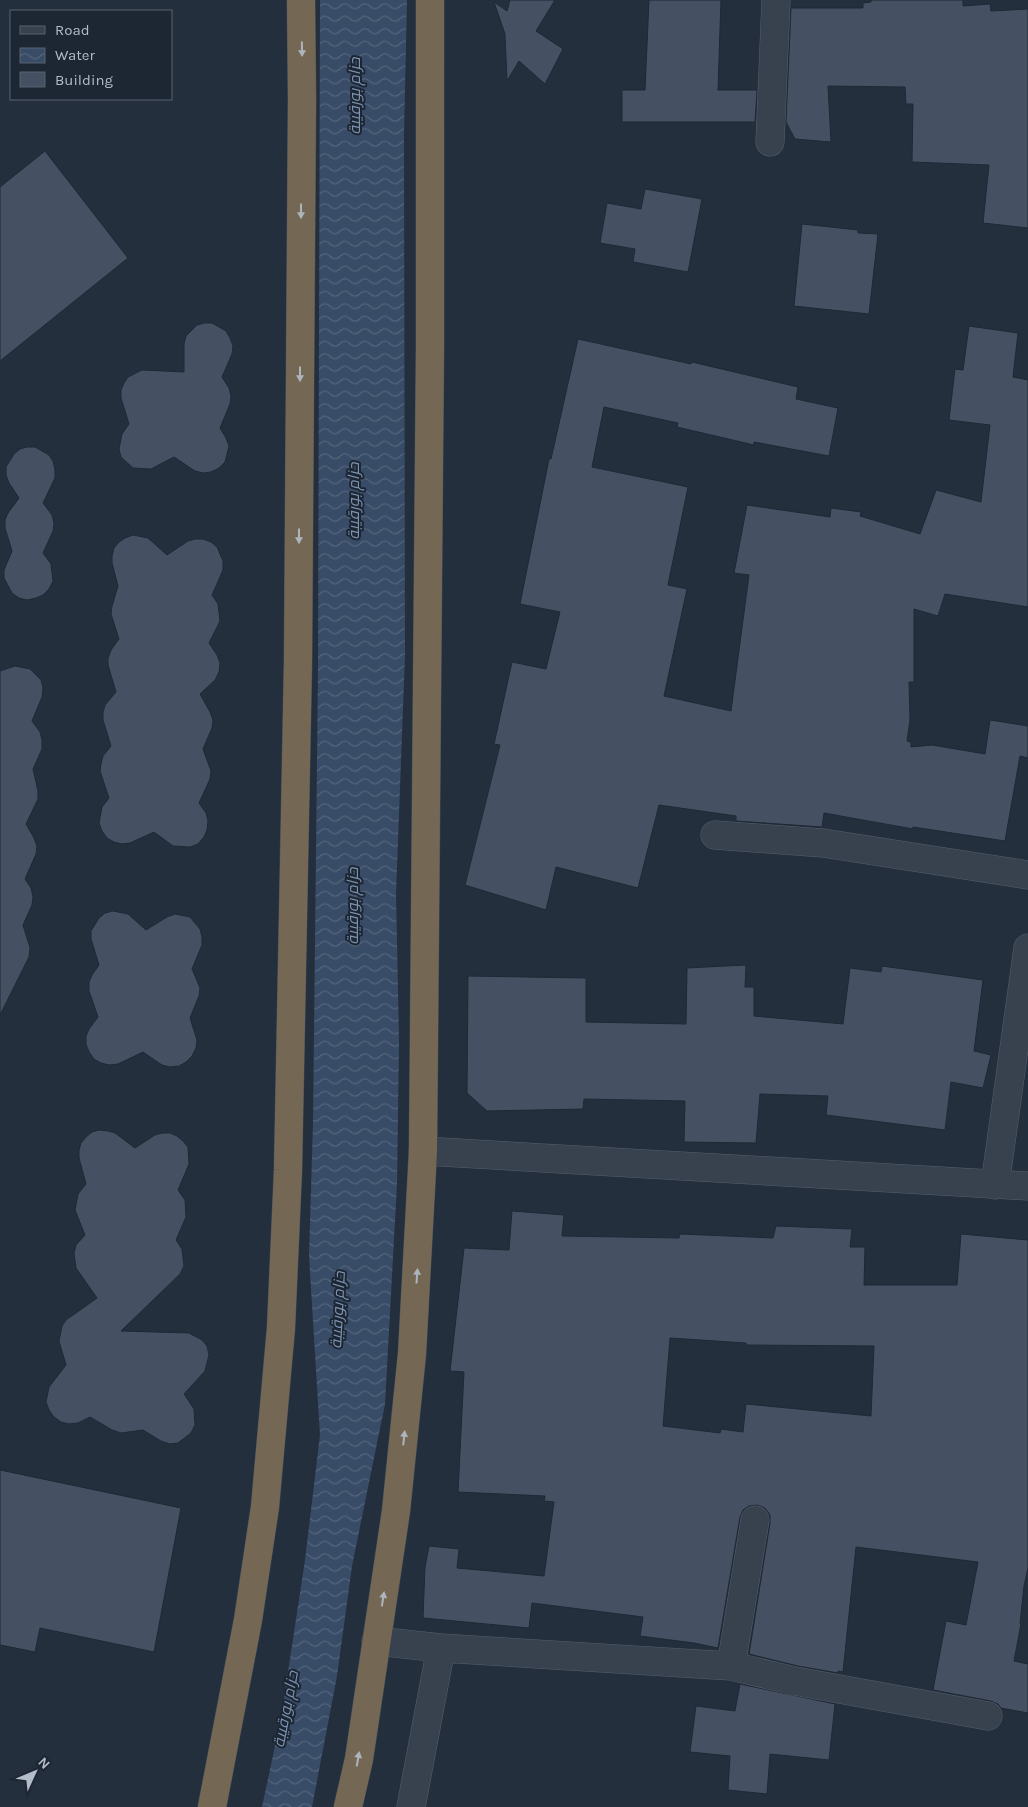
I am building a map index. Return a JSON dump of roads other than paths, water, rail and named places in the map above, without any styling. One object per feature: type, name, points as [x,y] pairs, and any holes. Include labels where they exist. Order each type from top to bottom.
[{"type":"highway","points":[[212,1807],[248,1620],[265,1507],[281,1328],[288,1170],[298,661],[301,0]]},
{"type":"highway","points":[[348,1807],[358,1760],[396,1511],[411,1364],[423,1152],[430,355],[430,0]]},
{"type":"street","points":[[770,142],[776,0]]},
{"type":"street","points":[[715,835],[822,843],[1028,875]]},
{"type":"street","points":[[995,1185],[1028,948]]},
{"type":"street","points":[[423,1152],[1028,1186]]},
{"type":"street","points":[[731,1666],[755,1520]]},
{"type":"street","points":[[376,1641],[441,1648],[731,1666],[795,1681],[988,1716]]},
{"type":"street","points":[[411,1807],[441,1648]]},
{"type":"water","name":"حزام بورقيبة","points":[[320,0],[407,0],[404,134],[405,655],[396,893],[399,1043],[397,1184],[385,1404],[352,1566],[337,1676],[312,1807],[262,1807],[281,1718],[305,1560],[320,1435],[309,1256],[313,1123],[318,672]]}]
